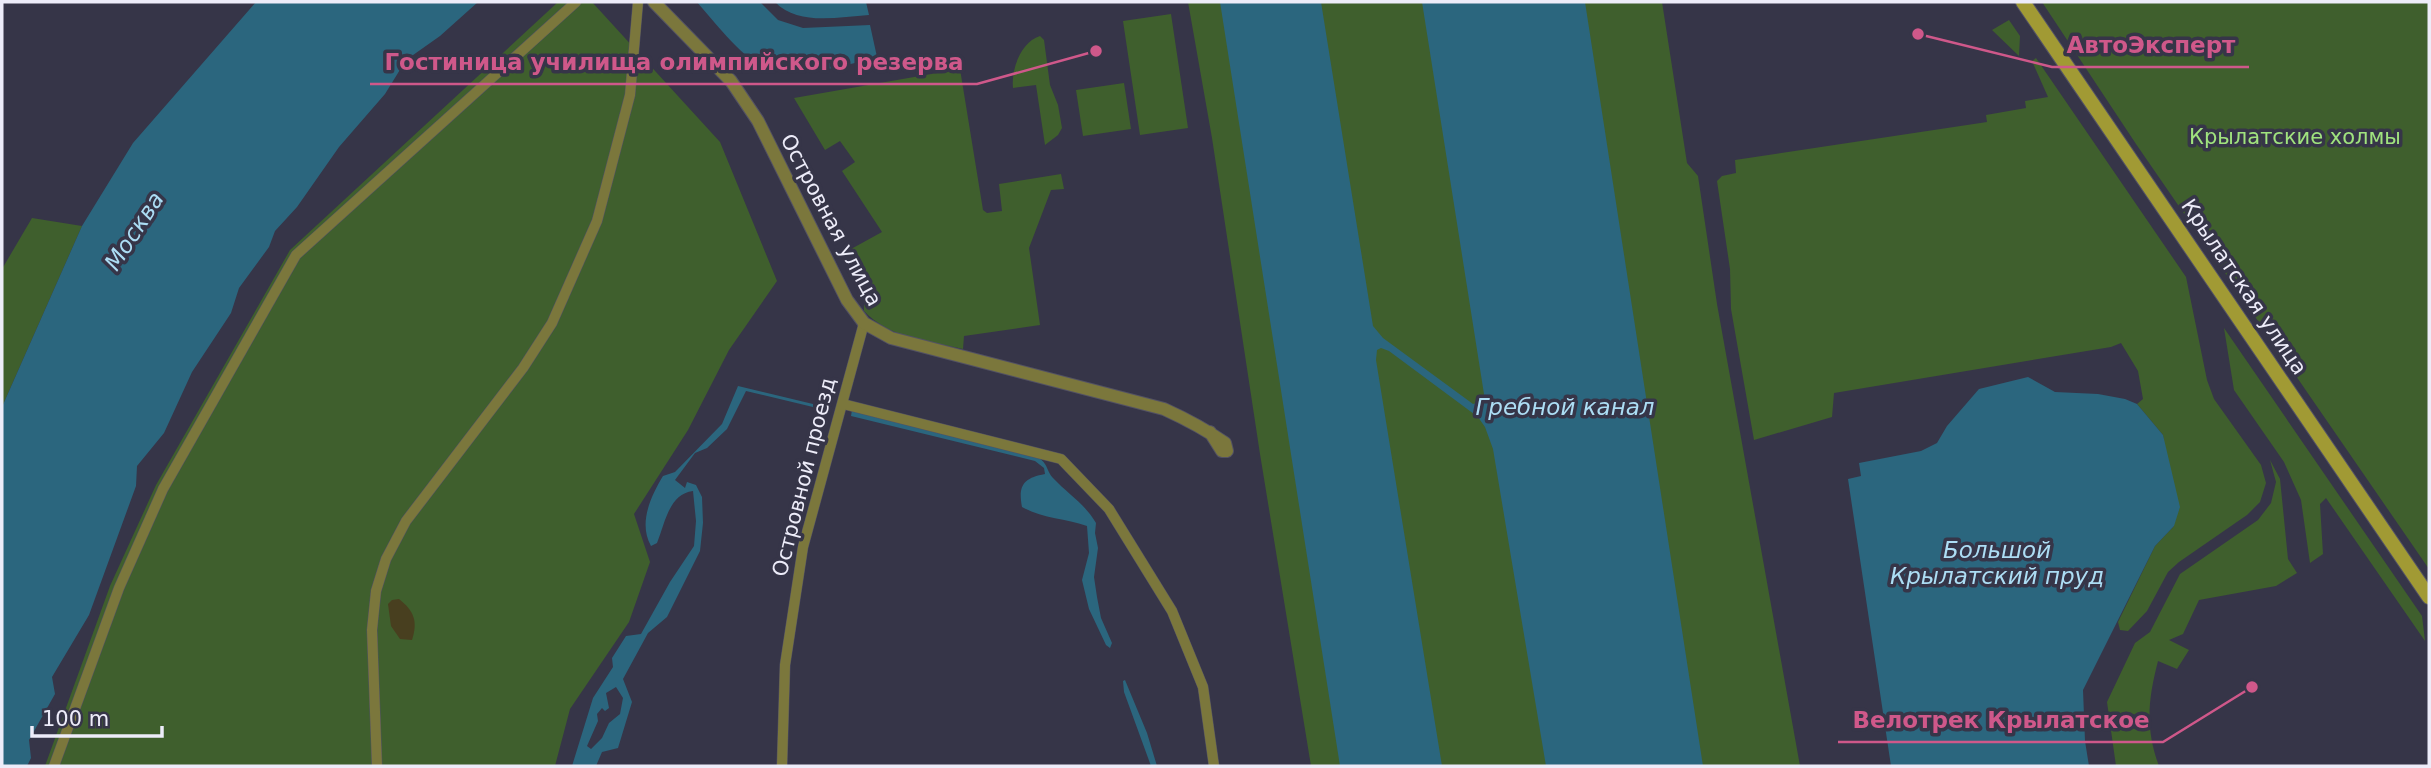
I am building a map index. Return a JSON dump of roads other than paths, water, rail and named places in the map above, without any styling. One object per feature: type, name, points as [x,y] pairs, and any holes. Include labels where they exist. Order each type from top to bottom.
[{"type":"main road","name":"Крылатская улица","points":[[2023,2],[2429,597]]},
{"type":"street","points":[[54,766],[118,589],[163,489],[296,255],[576,2]]},
{"type":"street","points":[[377,766],[372,630],[376,591],[386,559],[406,520],[523,368],[552,323],[597,221],[630,95],[638,2]]},
{"type":"street","name":"Островная улица","points":[[654,2],[731,81],[745,99],[847,300],[864,323],[891,338],[1164,409],[1195,422],[1225,443]]},
{"type":"street","name":"Островной проезд","points":[[782,766],[785,665],[803,547],[864,323]]},
{"type":"street","points":[[843,404],[1061,459],[1109,509],[1172,611],[1203,687],[1214,766]]},
{"type":"water","name":"Москва","points":[[256,2],[478,2],[440,36],[406,60],[385,94],[339,147],[297,207],[275,231],[269,247],[239,288],[231,313],[192,372],[164,433],[137,466],[136,486],[89,615],[52,677],[55,694],[29,740],[31,758],[27,766],[2,766],[2,407],[82,226],[133,143]]},
{"type":"water","points":[[697,2],[760,2],[778,20],[803,28],[870,25],[877,57],[813,71],[765,65],[737,47]]},
{"type":"water","points":[[775,2],[866,2],[869,15],[806,17],[784,10]]},
{"type":"water","name":"Гребной канал","points":[[1220,2],[1321,2],[1373,326],[1383,338],[1473,404],[1481,402],[1484,394],[1422,2],[1585,2],[1703,766],[1546,766],[1493,449],[1485,427],[1478,417],[1389,351],[1381,348],[1377,350],[1376,360],[1442,766],[1340,766]]},
{"type":"water","name":"Большой Крылатский пруд","points":[[2028,377],[2055,392],[2098,394],[2137,404],[2163,435],[2180,507],[2174,526],[2155,546],[2083,690],[2089,766],[1891,766],[1848,479],[1861,476],[1859,463],[1921,451],[1937,443],[1947,426],[1979,389]]},
{"type":"water","points":[[738,386],[813,404],[813,407],[746,391],[727,429],[707,448],[695,453],[675,480],[685,488],[687,482],[696,485],[702,497],[700,551],[667,617],[648,633],[623,679],[632,702],[618,748],[602,752],[596,766],[572,766],[593,698],[613,667],[612,658],[626,636],[641,634],[694,546],[696,521],[693,491],[685,493],[673,503],[657,543],[651,546],[647,537],[646,519],[654,492],[663,476],[675,472],[722,424]],"holes":[[[616,687],[623,698],[620,714],[609,723],[602,738],[591,749],[587,746],[598,721],[597,714],[602,708],[605,711],[609,708],[606,693]]]},
{"type":"water","points":[[852,410],[1041,459],[1053,478],[1082,505],[1096,523],[1098,548],[1094,577],[1101,618],[1112,643],[1110,648],[1089,609],[1082,580],[1089,553],[1087,526],[1038,514],[1022,507],[1021,494],[1024,484],[1045,474],[1044,468],[1035,461],[851,416]]},
{"type":"water","points":[[1125,680],[1147,733],[1157,766],[1151,766],[1124,692]]},
{"type":"place","name":"АвтоЭксперт","points":[[1918,34]]},
{"type":"place","name":"Гостиница училища олимпийского резерва","points":[[1096,51]]},
{"type":"place","name":"Велотрек Крылатское","points":[[2252,687]]},
{"type":"park label","name":"Крылатские холмы","points":[[2295,137]]}]
